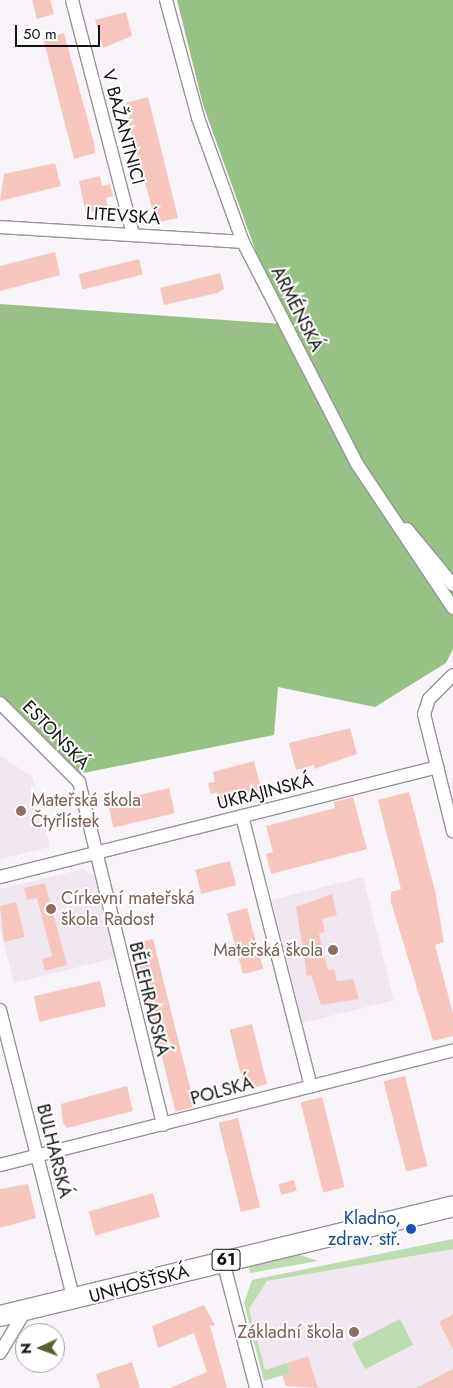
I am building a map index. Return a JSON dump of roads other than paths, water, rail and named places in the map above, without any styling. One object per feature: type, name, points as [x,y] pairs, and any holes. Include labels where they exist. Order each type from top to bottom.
[{"type":"main road","name":"UNHOŠŤSKÁ","points":[[0,1316],[74,1300],[223,1261],[453,1206]]},
{"type":"street","name":"V BAŽANTNICI","points":[[72,0],[133,234]]},
{"type":"street","name":"ARMÉNSKÁ","points":[[166,0],[201,126],[244,242],[357,464],[453,608]]},
{"type":"street","name":"LITEVSKÁ","points":[[0,227],[244,242]]},
{"type":"street","points":[[385,506],[426,547],[453,585]]},
{"type":"street","points":[[401,530],[453,616]]},
{"type":"street","points":[[453,675],[429,699],[424,714],[453,831]]},
{"type":"street","name":"ESTONSKÁ","points":[[0,702],[71,777],[79,782],[94,852]]},
{"type":"street","name":"UKRAJINSKÁ","points":[[0,877],[437,767]]},
{"type":"street","points":[[242,816],[311,1086]]},
{"type":"street","name":"BĚLEHRADSKÁ","points":[[94,852],[164,1125]]},
{"type":"street","name":"BULHARSKÁ","points":[[0,1010],[74,1300]]},
{"type":"street","name":"POLSKÁ","points":[[0,1165],[164,1125],[453,1050]]},
{"type":"street","points":[[223,1261],[256,1388]]},
{"type":"street","points":[[0,1352],[25,1311]]},
{"type":"place","name":"Mateřská škola Čtyřlístek","points":[[21,811]]},
{"type":"place","name":"Církevní mateřská škola Radost","points":[[51,909]]},
{"type":"place","name":"Mateřská škola","points":[[333,950]]},
{"type":"place","name":"Kladno, zdrav. stř.","points":[[411,1229]]},
{"type":"place","name":"Základní škola","points":[[354,1332]]}]
